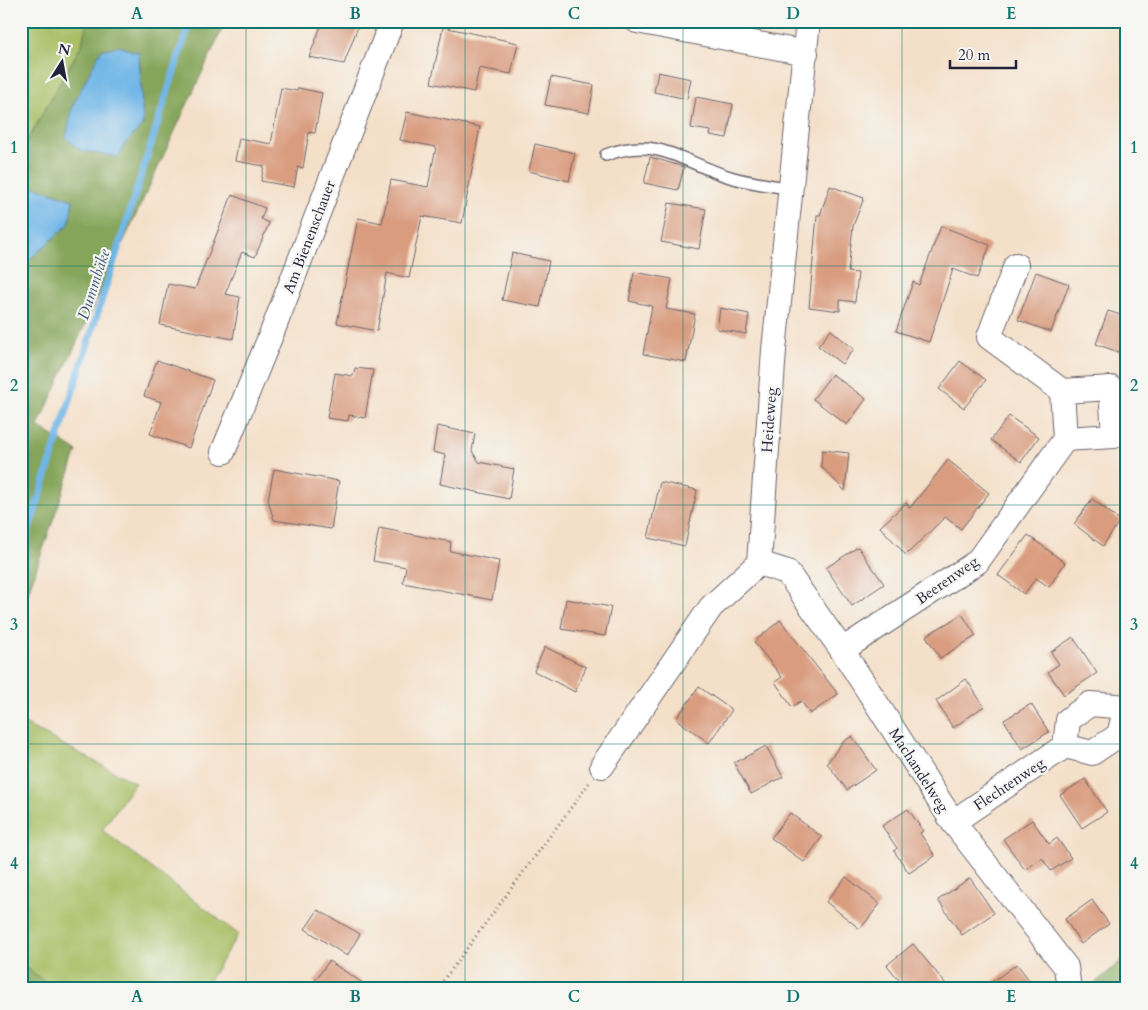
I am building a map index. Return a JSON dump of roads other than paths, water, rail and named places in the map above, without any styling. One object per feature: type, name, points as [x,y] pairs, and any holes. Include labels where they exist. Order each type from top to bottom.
[{"type":"street","name":"Am Bienenschauer","points":[[223,452],[273,330],[392,21]]},
{"type":"street","points":[[637,21],[806,53]]},
{"type":"street","name":"Heideweg","points":[[759,563],[774,350],[808,21]]},
{"type":"street","points":[[1016,265],[989,337],[1062,391],[1111,388],[1119,413],[1114,436],[1065,439],[1062,391]]},
{"type":"street","name":"Beerenweg","points":[[842,650],[977,562],[1065,439]]},
{"type":"street","points":[[602,766],[711,608],[759,563]]},
{"type":"street","name":"Machandelweg","points":[[759,563],[787,572],[842,650],[953,822],[1066,968],[1069,989]]},
{"type":"street","points":[[1090,704],[1126,707],[1120,735],[1092,753],[1065,746],[1068,720],[1090,704]]},
{"type":"street","name":"Flechtenweg","points":[[953,822],[1065,746]]},
{"type":"lane","points":[[606,155],[624,148],[652,149],[682,156],[733,178],[791,188]]},
{"type":"water","points":[[118,46],[139,53],[143,125],[124,145],[119,157],[82,151],[66,138],[73,105],[101,50]]},
{"type":"water","points":[[21,182],[73,200],[69,224],[29,260],[21,274]]},
{"type":"waterway","name":"Dummbäke","points":[[21,555],[190,21]]}]
